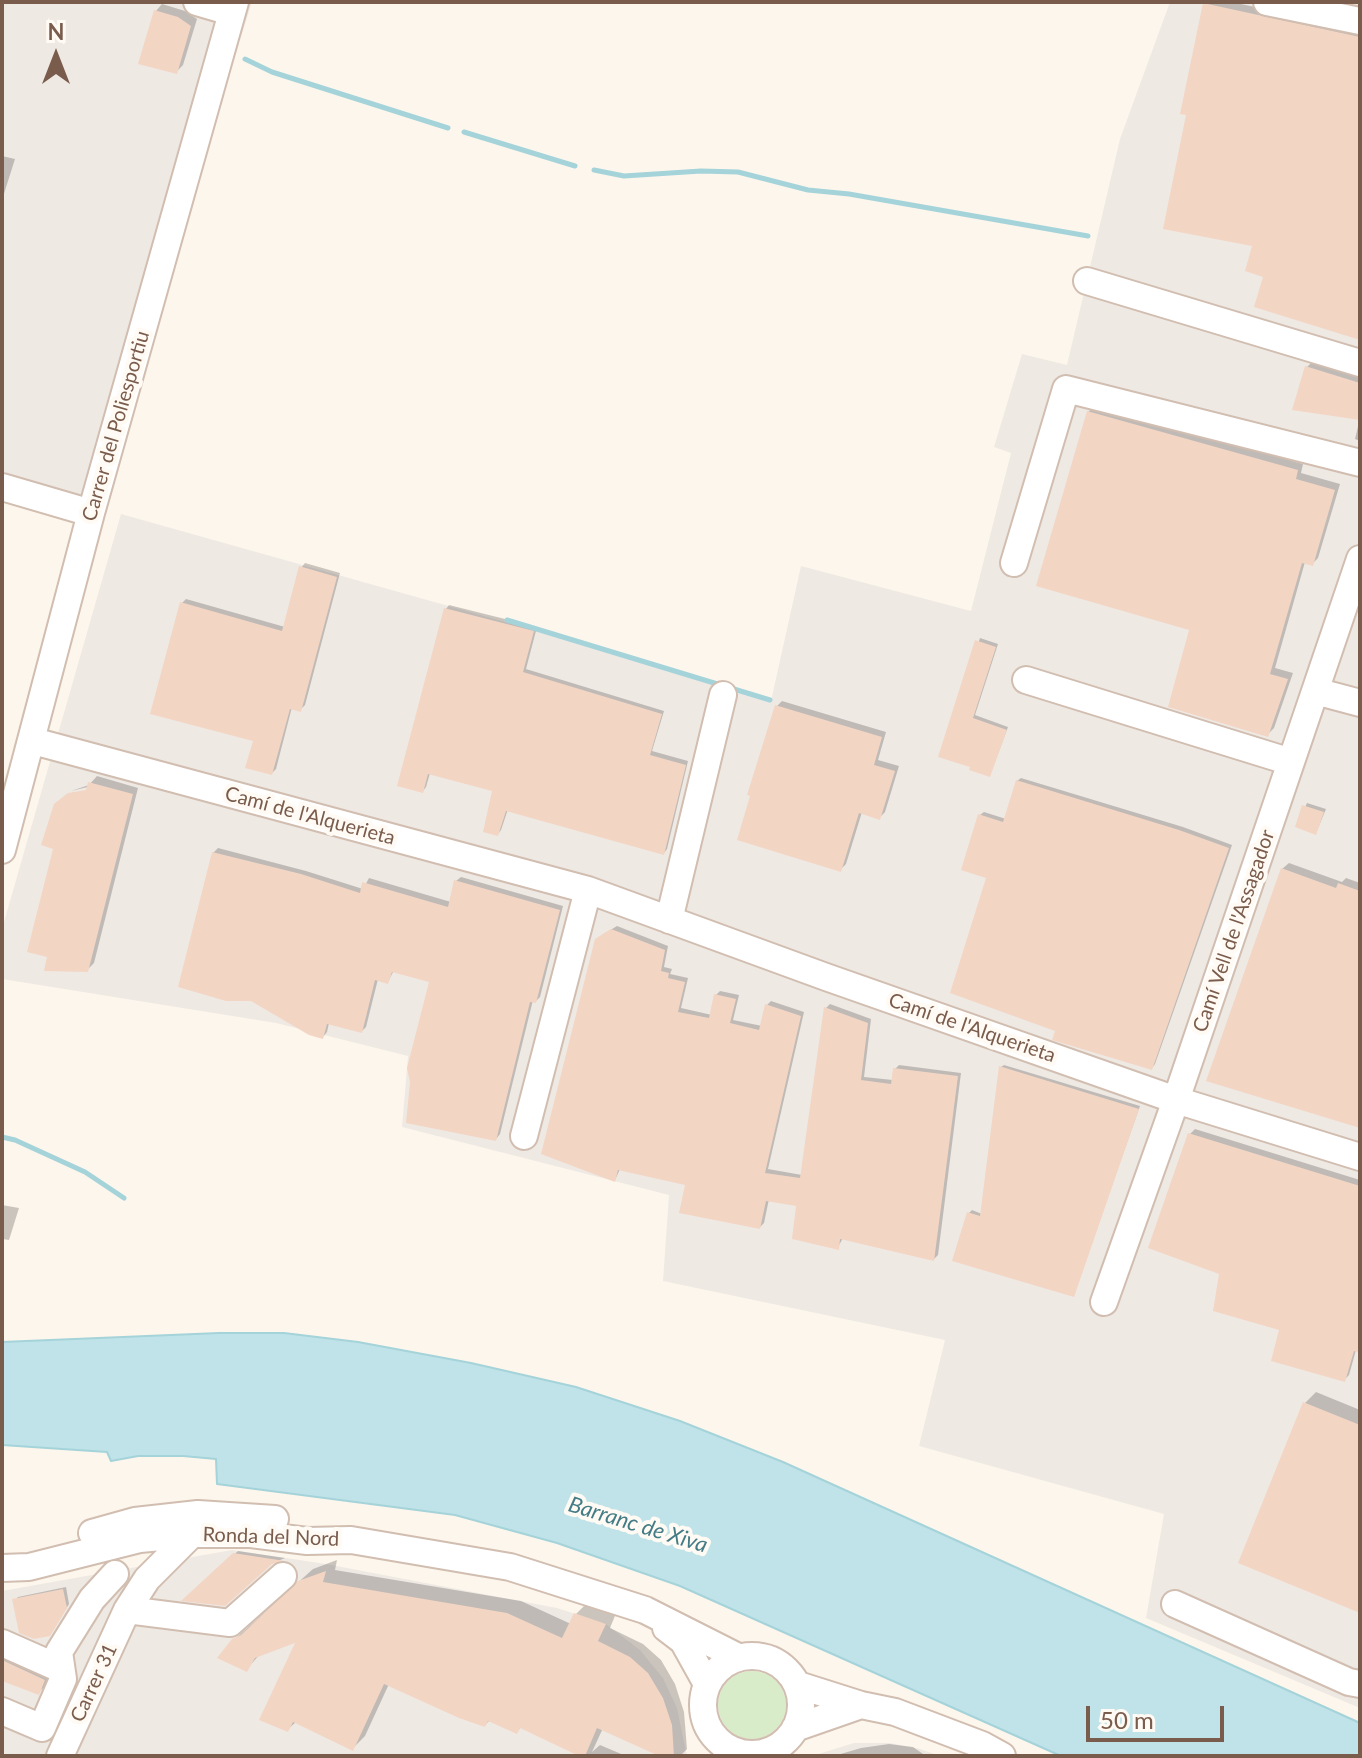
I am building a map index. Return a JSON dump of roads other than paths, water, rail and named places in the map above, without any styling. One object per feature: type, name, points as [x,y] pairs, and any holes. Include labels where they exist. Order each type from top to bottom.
[{"type":"street","points":[[197,2],[233,7]]},
{"type":"street","points":[[1267,2],[1360,21]]},
{"type":"street","name":"Carrer del Poliesportiu","points":[[2,850],[91,513],[233,7]]},
{"type":"street","points":[[1087,281],[1360,363]]},
{"type":"street","points":[[1014,563],[1066,389],[1360,463]]},
{"type":"street","points":[[2,487],[91,513]]},
{"type":"street","name":"Camí Vell de l'Assagador","points":[[1104,1302],[1360,559]]},
{"type":"street","points":[[1026,680],[1291,762]]},
{"type":"street","points":[[1315,691],[1360,703]]},
{"type":"street","points":[[669,920],[723,695]]},
{"type":"street","name":"Camí de l'Alquerieta","points":[[33,741],[588,890],[1176,1100],[1360,1157]]},
{"type":"street","points":[[524,1136],[588,890]]},
{"type":"street","name":"Ronda del Nord","points":[[2,1558],[135,1521],[198,1514],[308,1524],[351,1540],[510,1567],[645,1610],[738,1657]]},
{"type":"street","name":"Ronda del Nord","points":[[2,1568],[29,1567],[140,1539],[192,1534],[251,1534],[307,1541],[351,1540]]},
{"type":"street","name":"Carrer 31","points":[[60,1756],[127,1610],[147,1579],[192,1534]]},
{"type":"street","points":[[96,1550],[115,1574],[127,1610],[230,1623],[283,1576]]},
{"type":"street","points":[[2,1711],[42,1728],[63,1679],[59,1652],[92,1599],[115,1574]]},
{"type":"street","points":[[1175,1604],[1349,1682],[1360,1684]]},
{"type":"street","name":"Ronda del Nord","points":[[645,1610],[683,1641],[707,1684]]},
{"type":"street","points":[[2,1643],[61,1669]]},
{"type":"street","points":[[738,1657],[766,1657],[790,1673],[798,1685],[801,1699],[801,1714],[785,1742],[753,1755],[714,1745],[703,1710],[707,1684],[714,1673],[738,1657]]},
{"type":"street","points":[[798,1685],[895,1712],[982,1745],[1002,1756]]},
{"type":"street","points":[[795,1728],[861,1705]]},
{"type":"street","points":[[895,1712],[967,1756]]},
{"type":"water","name":"Barranc de Xiva","points":[[284,1333],[358,1342],[471,1363],[576,1387],[680,1421],[783,1462],[1360,1723],[1360,1756],[1061,1756],[680,1586],[557,1543],[455,1515],[217,1484],[216,1459],[138,1456],[111,1461],[107,1452],[2,1445],[2,1342]]},
{"type":"waterway","points":[[245,59],[272,72],[448,128]]},
{"type":"waterway","points":[[464,132],[575,166]]},
{"type":"waterway","points":[[594,170],[624,176],[738,172],[808,190],[849,194],[1088,236]]},
{"type":"waterway","points":[[507,620],[770,700]]},
{"type":"waterway","points":[[2,1137],[85,1172],[124,1198]]}]
